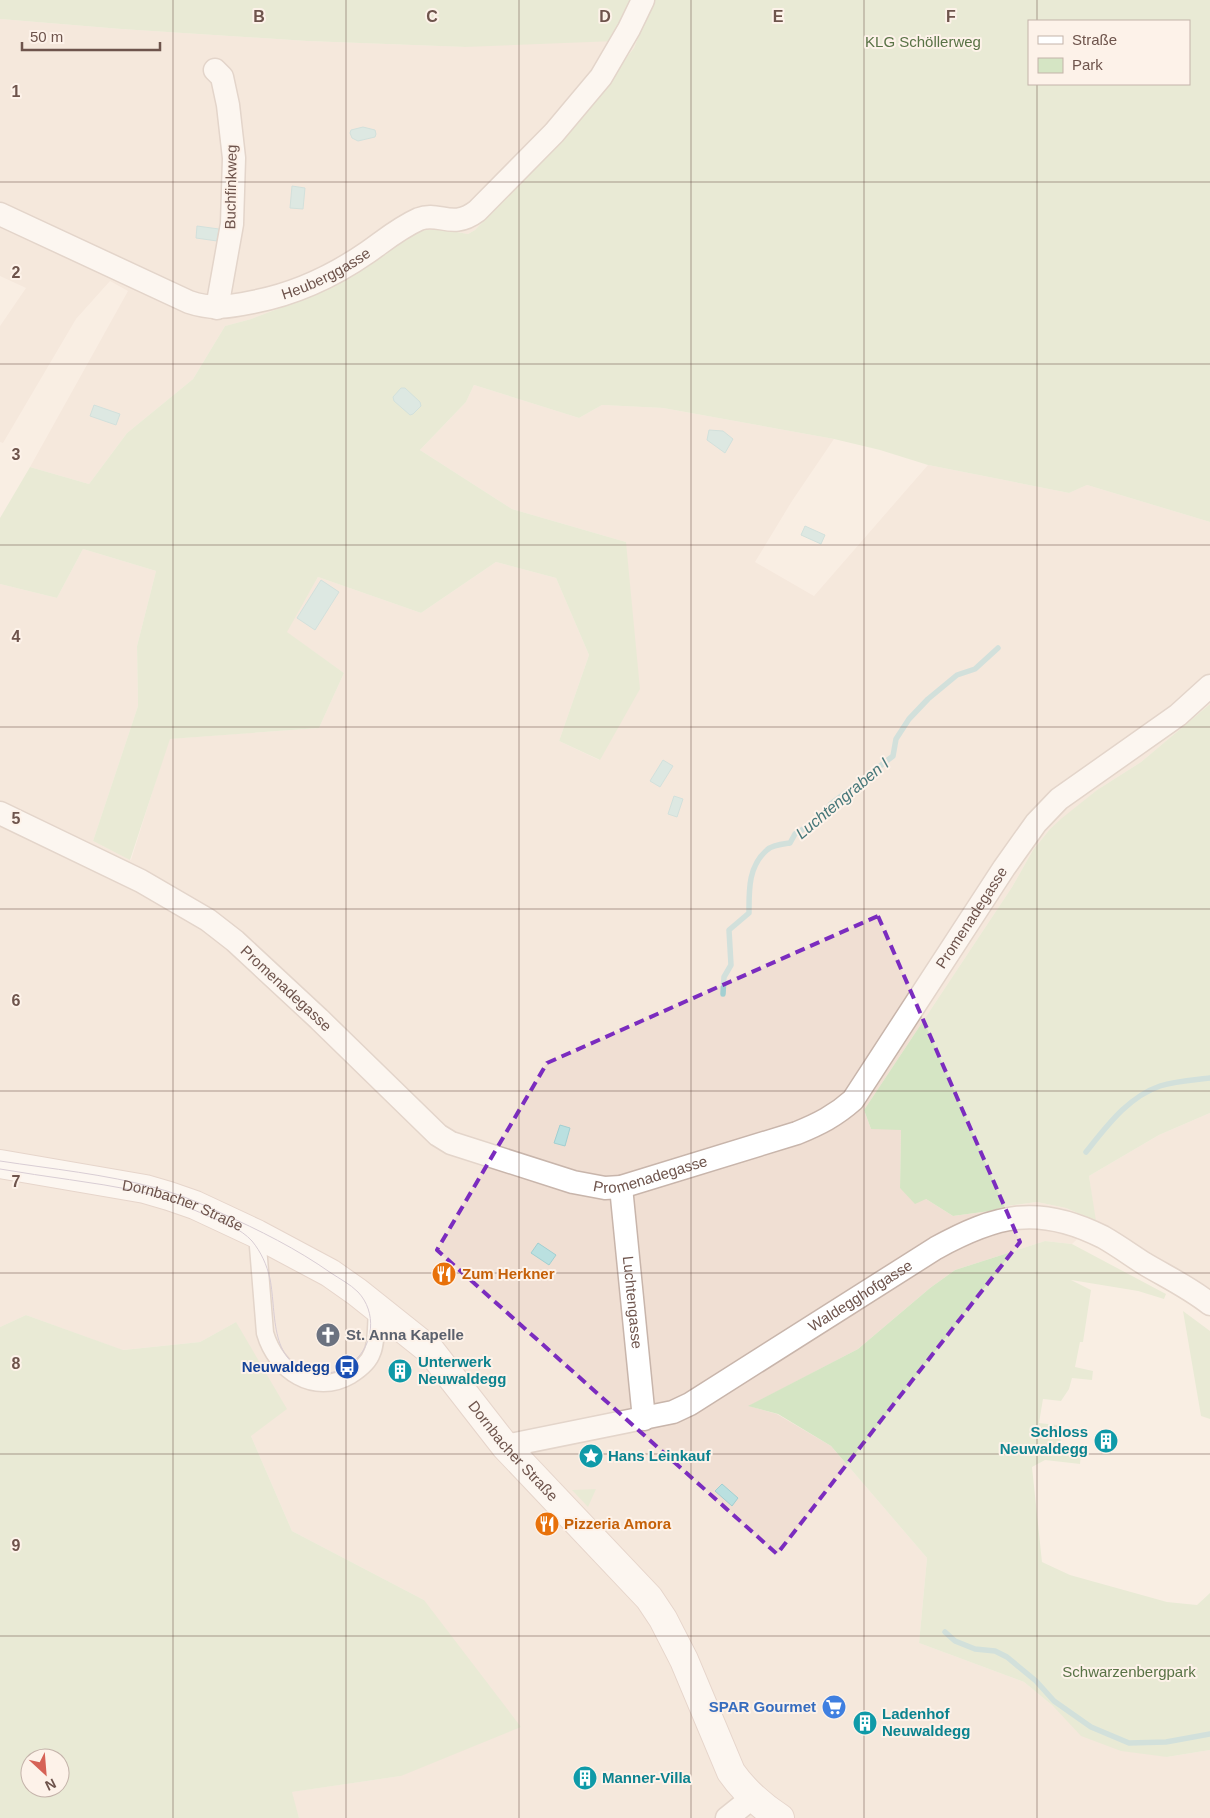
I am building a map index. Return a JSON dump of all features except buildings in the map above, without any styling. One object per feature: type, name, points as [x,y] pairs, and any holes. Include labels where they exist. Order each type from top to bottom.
[{"type":"main road","name":"Dornbacher Straße","points":[[0,1164],[145,1188],[195,1205],[257,1234],[330,1273],[377,1307],[430,1351],[505,1446],[607,1553],[656,1608],[692,1678],[729,1767],[740,1785],[752,1798],[780,1818]]},
{"type":"street","name":"Heuberggasse","points":[[0,214],[189,302],[217,308],[274,298],[328,277],[368,252],[391,234],[422,218],[459,220],[473,214],[492,198],[554,133],[601,77],[629,30],[642,0]]},
{"type":"street","name":"Buchfinkweg","points":[[215,70],[222,77],[228,105],[234,158],[232,224],[217,308]]},
{"type":"street","name":"Promenadegasse","points":[[0,813],[141,881],[208,920],[235,941],[438,1135],[451,1143],[573,1182],[605,1188],[621,1187],[796,1133],[821,1124],[840,1112],[853,1100],[1036,822],[1059,799],[1178,716],[1210,686]]},
{"type":"street","name":"Luchtengasse","points":[[621,1187],[644,1419]]},
{"type":"street","name":"Waldegghofgasse","points":[[505,1446],[673,1412],[690,1404],[907,1266],[964,1232],[1013,1217],[1031,1216],[1063,1221],[1087,1230],[1104,1238],[1173,1281],[1196,1293],[1210,1304]]},
{"type":"street","points":[[257,1234],[262,1304],[267,1340],[276,1359],[284,1368],[296,1376],[308,1381],[334,1382],[361,1367],[373,1352],[377,1307]]},
{"type":"street","points":[[727,1818],[752,1798]]},
{"type":"highlighted area","points":[[878,916],[1020,1242],[777,1554],[437,1250],[547,1063]]},
{"type":"shaded area","points":[[652,0],[634,48],[563,136],[475,230],[468,234],[440,229],[296,302],[251,319],[225,326],[193,379],[127,433],[89,484],[30,467],[128,291],[110,281],[76,319],[3,443],[0,442],[0,326],[26,288],[0,276],[0,19],[307,41],[465,47]]},
{"type":"shaded area","points":[[474,385],[579,418],[602,405],[663,408],[834,439],[792,501],[755,562],[814,596],[928,465],[1069,493],[1087,485],[1210,522],[1210,704],[1141,762],[1097,790],[1050,829],[1033,850],[1012,887],[864,1110],[871,1129],[901,1129],[900,1188],[926,1199],[953,1216],[1037,1202],[1066,1208],[1095,1221],[1089,1176],[1159,1135],[1210,1113],[1210,1293],[1096,1221],[1072,1244],[1045,1241],[955,1270],[930,1288],[858,1349],[749,1406],[777,1414],[831,1446],[927,1558],[919,1643],[1024,1682],[1053,1706],[1167,1757],[1210,1750],[1210,1818],[299,1818],[291,1792],[401,1776],[424,1600],[292,1531],[251,1436],[236,1322],[200,1342],[122,1350],[26,1315],[0,1327],[0,584],[57,598],[83,549],[156,571],[137,646],[138,706],[93,841],[131,860],[169,739],[319,728],[344,673],[286,632],[318,577],[421,613],[496,562],[556,578],[589,655],[559,741],[599,760],[626,542],[512,509],[420,450],[466,402]]},
{"type":"green space","points":[[0,0],[638,0],[616,41],[465,47],[307,41],[0,19]]},
{"type":"green space","name":"KLG Schöllerweg","points":[[652,0],[1210,0],[1210,522],[1087,485],[1069,493],[928,465],[880,450],[834,439],[663,408],[602,405],[579,418],[474,385],[466,402],[420,450],[512,509],[626,542],[640,689],[600,760],[559,741],[589,655],[556,578],[496,562],[421,613],[318,577],[287,632],[344,673],[319,728],[170,739],[130,860],[93,841],[138,706],[137,646],[156,571],[83,549],[57,598],[0,584],[0,518],[30,467],[89,484],[127,433],[193,379],[225,326],[251,319],[296,302],[352,274],[415,231],[440,229],[468,234],[475,230],[563,136],[634,48]]},
{"type":"green space","points":[[1210,704],[1210,1113],[1159,1135],[1089,1176],[1096,1221],[1066,1208],[1037,1202],[953,1216],[926,1199],[915,1204],[900,1188],[901,1130],[871,1129],[864,1110],[1012,887],[1033,850],[1050,829],[1097,790],[1141,762]]},
{"type":"green space","name":"Schwarzenbergpark","points":[[1045,1241],[1072,1244],[1166,1294],[1164,1299],[1138,1291],[1071,1280],[1091,1290],[1083,1342],[1080,1342],[1075,1367],[1093,1371],[1092,1380],[1072,1378],[1069,1389],[1061,1401],[1043,1399],[1039,1423],[1057,1425],[1061,1438],[1060,1450],[1081,1454],[1080,1464],[1045,1460],[1032,1467],[1042,1562],[1070,1575],[1167,1602],[1197,1605],[1210,1593],[1210,1750],[1167,1757],[1121,1751],[1081,1736],[1053,1706],[1024,1682],[919,1643],[927,1558],[831,1446],[778,1414],[748,1406],[858,1349],[930,1288],[955,1270]]},
{"type":"green space","points":[[1183,1311],[1210,1331],[1210,1419],[1201,1416]]},
{"type":"green space","points":[[26,1315],[123,1350],[200,1342],[236,1322],[287,1409],[251,1436],[292,1531],[424,1600],[521,1727],[401,1776],[292,1792],[299,1818],[0,1818],[0,1327]]},
{"type":"green space","points":[[596,1489],[588,1507],[572,1490]]},
{"type":"water","points":[[363,127],[375,130],[375,137],[358,141],[352,138],[351,130]]},
{"type":"water","points":[[292,186],[305,188],[303,209],[290,208]]},
{"type":"water","points":[[197,226],[219,229],[217,241],[196,238]]},
{"type":"water","points":[[401,388],[405,388],[420,402],[421,406],[413,414],[410,415],[394,401],[393,397]]},
{"type":"water","points":[[94,405],[120,414],[116,425],[90,416]]},
{"type":"water","points":[[709,430],[723,431],[733,439],[725,453],[707,440]]},
{"type":"water","points":[[805,526],[825,535],[821,544],[801,535]]},
{"type":"water","points":[[321,580],[339,592],[315,630],[297,618]]},
{"type":"water","points":[[663,760],[673,766],[660,787],[650,781]]},
{"type":"water","points":[[674,796],[683,799],[677,817],[668,814]]},
{"type":"water","points":[[560,1125],[570,1128],[565,1146],[554,1143]]},
{"type":"water","points":[[538,1243],[556,1255],[549,1265],[531,1253]]},
{"type":"water","points":[[722,1484],[738,1498],[732,1506],[715,1491]]},
{"type":"waterway","name":"Luchtengraben I","points":[[723,994],[724,977],[731,965],[729,930],[749,913],[751,879],[761,856],[772,847],[790,843],[795,834],[819,820],[831,804],[893,756],[896,739],[909,719],[928,699],[957,675],[975,669],[998,648]]},
{"type":"waterway","points":[[1086,1152],[1119,1113],[1148,1091],[1172,1083],[1210,1078]]},
{"type":"waterway","points":[[945,1632],[955,1641],[975,1649],[995,1651],[1007,1657],[1036,1681],[1054,1701],[1091,1727],[1129,1743],[1166,1742],[1210,1734]]},
{"type":"tram line","points":[[0,1161],[98,1175],[156,1188],[197,1202],[264,1233],[305,1256],[358,1292],[364,1300],[370,1318],[371,1328],[365,1347],[360,1355],[349,1365],[341,1370],[328,1373],[318,1373],[302,1369],[290,1361],[278,1337],[270,1279],[263,1259],[248,1237],[226,1223],[147,1193],[0,1169]]},
{"type":"place","name":"Zum Herkner","points":[[444,1274]]},
{"type":"place","name":"St. Anna Kapelle","points":[[328,1335]]},
{"type":"place","name":"Neuwaldegg","points":[[347,1367]]},
{"type":"place","name":"Unterwerk Neuwaldegg","points":[[400,1371]]},
{"type":"place","name":"Schloss Neuwaldegg","points":[[1106,1441]]},
{"type":"place","name":"Hans Leinkauf","points":[[591,1456]]},
{"type":"place","name":"Pizzeria Amora","points":[[547,1524]]},
{"type":"place","name":"SPAR Gourmet","points":[[834,1707]]},
{"type":"place","name":"Ladenhof Neuwaldegg","points":[[865,1723]]},
{"type":"place","name":"Manner-Villa","points":[[585,1778]]}]
